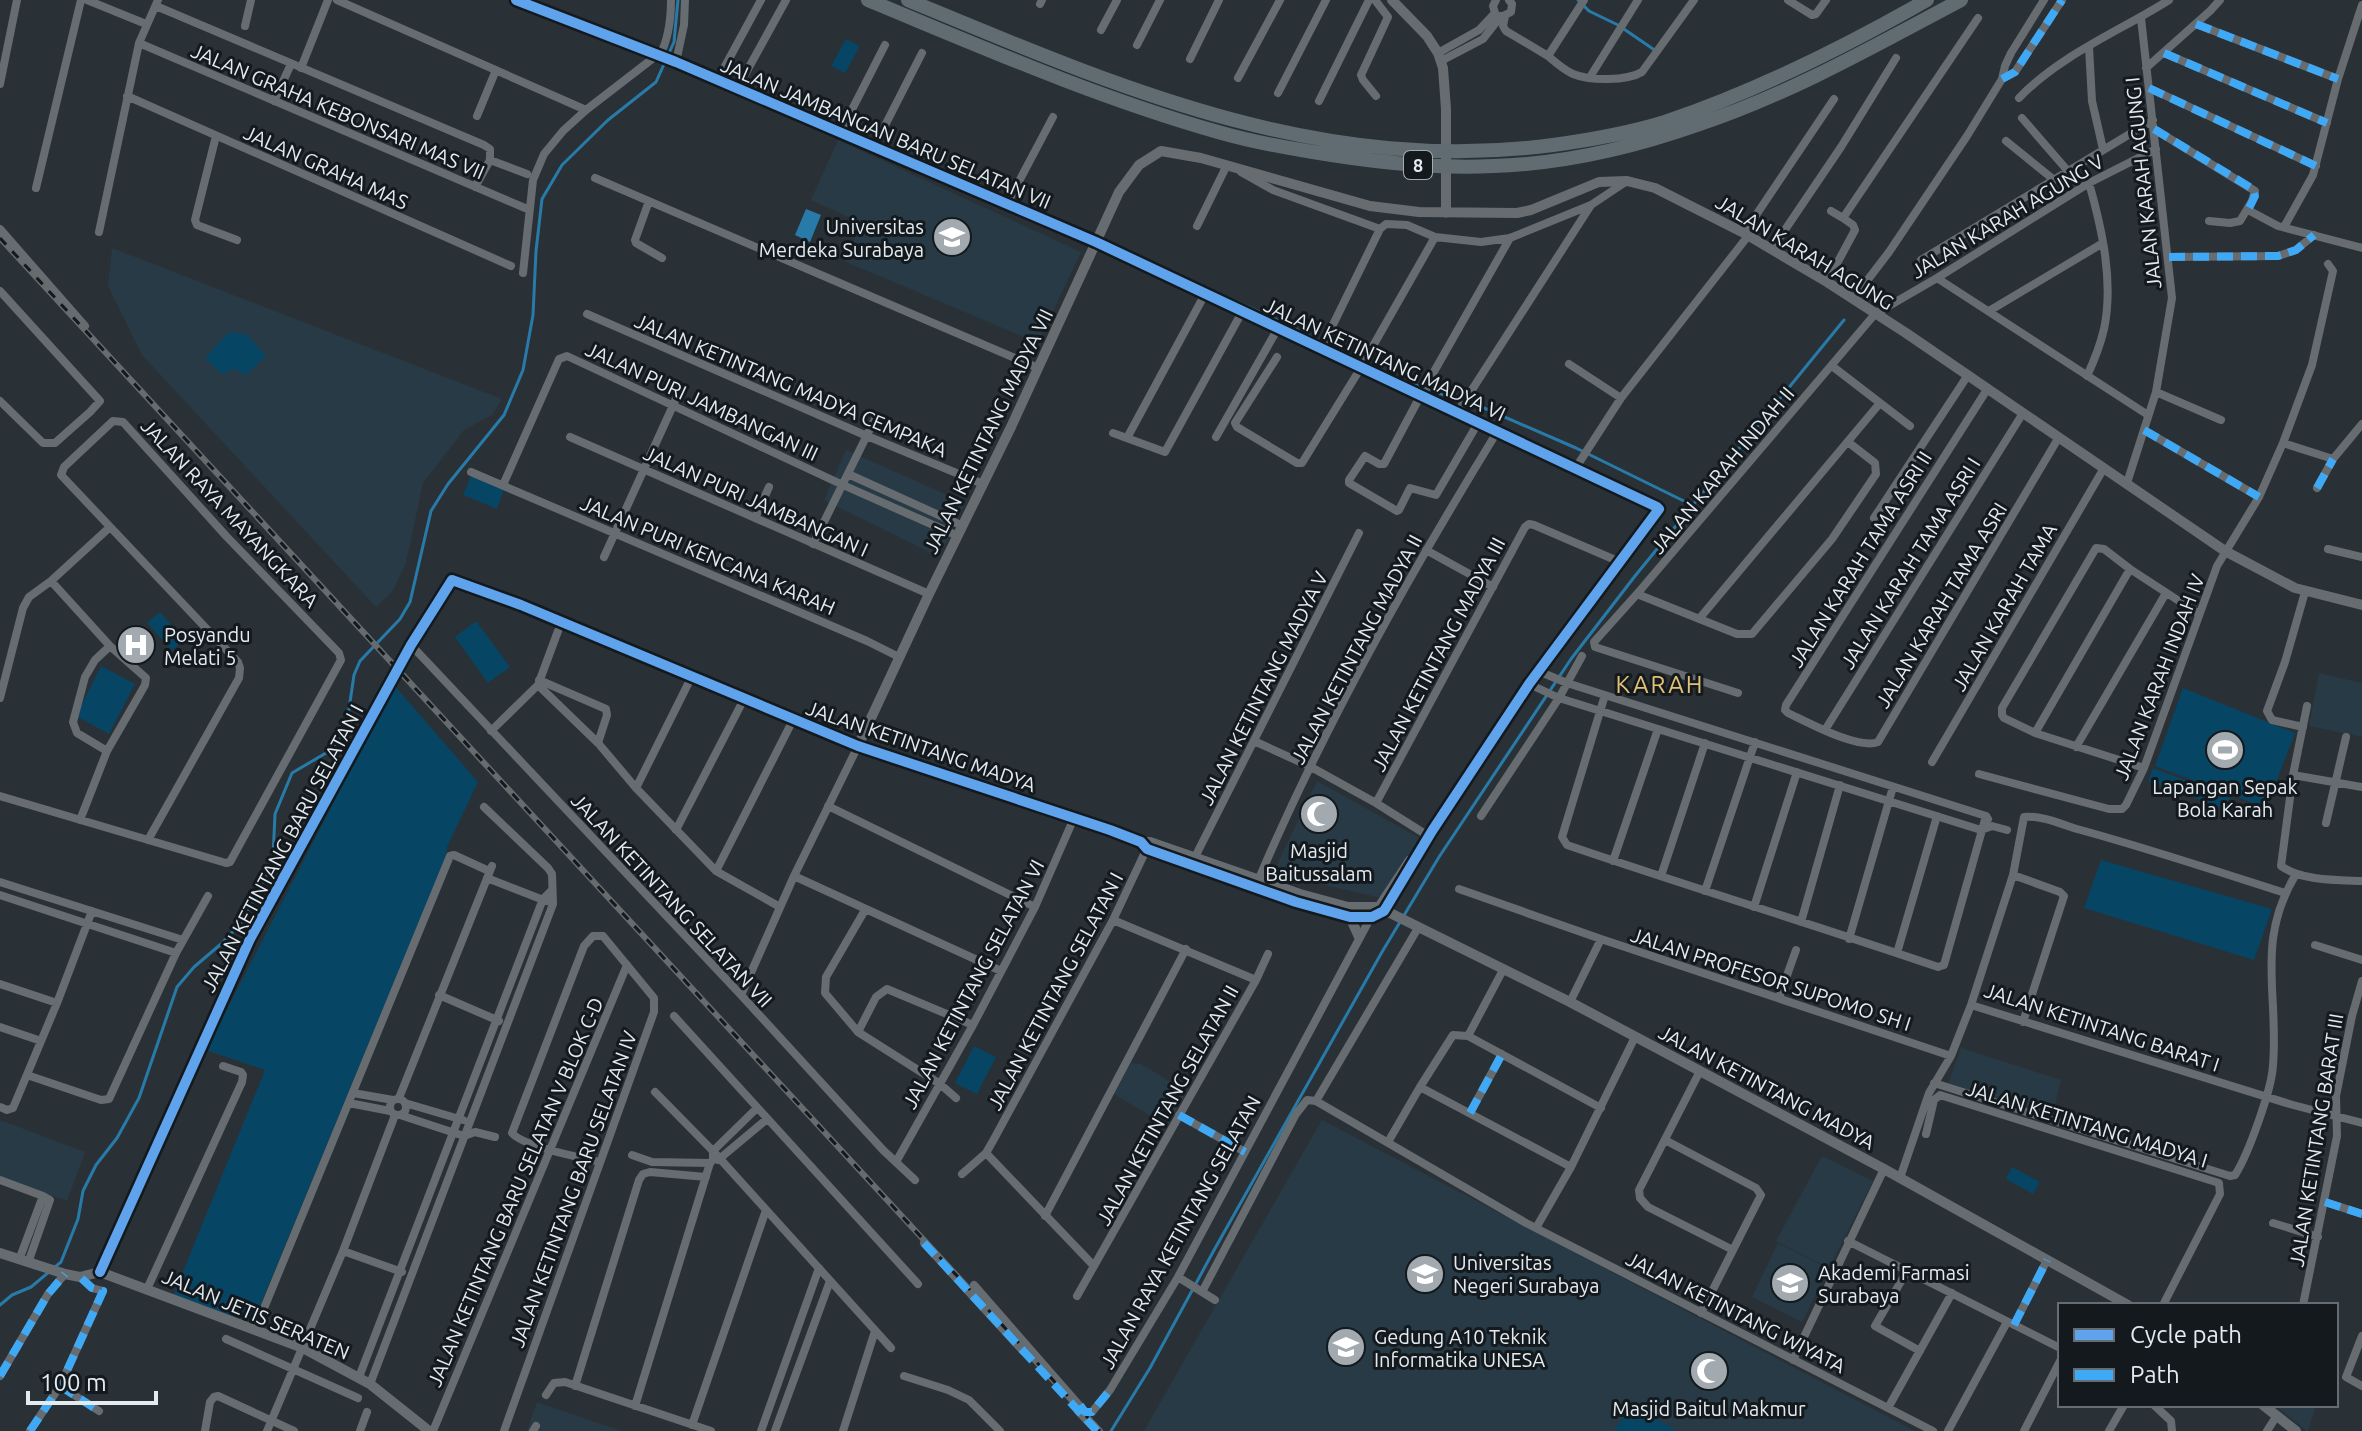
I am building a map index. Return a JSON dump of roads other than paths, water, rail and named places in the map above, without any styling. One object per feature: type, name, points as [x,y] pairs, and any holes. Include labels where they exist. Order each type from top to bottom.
[{"type":"highway","name":"8","points":[[868,0],[1120,101],[1221,133],[1346,158],[1474,167],[1580,156],[1655,139],[1699,125],[1807,81],[1961,0]]},
{"type":"highway","name":"8","points":[[908,0],[1076,69],[1173,104],[1262,129],[1421,151],[1472,152],[1580,141],[1663,122],[1760,86],[1851,44],[1927,0]]},
{"type":"street","points":[[0,84],[17,0]]},
{"type":"street","points":[[36,188],[81,0]]},
{"type":"street","points":[[87,0],[146,24]]},
{"type":"street","points":[[245,26],[251,0]]},
{"type":"street","points":[[301,68],[328,0]]},
{"type":"street","points":[[337,0],[586,110]]},
{"type":"street","name":"JALAN JAMBANGAN BARU SELATAN VII","points":[[516,0],[664,58],[1097,238]]},
{"type":"street","points":[[664,58],[671,0]]},
{"type":"street","points":[[523,273],[537,167],[544,154],[586,110],[664,58],[684,25],[685,0]]},
{"type":"street","name":"JALAN JAMBANGAN BARU SELATAN VII","points":[[717,81],[761,0]]},
{"type":"street","points":[[737,89],[786,0]]},
{"type":"street","points":[[1101,30],[1117,0]]},
{"type":"street","points":[[1137,45],[1160,0]]},
{"type":"street","points":[[1190,59],[1219,0]]},
{"type":"street","points":[[1238,78],[1280,0]]},
{"type":"street","points":[[1278,93],[1326,0]]},
{"type":"street","points":[[1319,101],[1372,0],[1389,17],[1361,75],[1376,96]]},
{"type":"street","points":[[1392,0],[1415,21],[1440,57],[1445,81],[1446,208]]},
{"type":"street","points":[[1496,0],[1493,6],[1506,31],[1570,73],[1628,78],[1642,72],[1694,0]]},
{"type":"street","points":[[1590,77],[1638,0]]},
{"type":"street","points":[[1788,0],[1812,15],[1826,0]]},
{"type":"street","points":[[1853,299],[1889,252],[1967,136],[2044,0]]},
{"type":"street","points":[[2002,79],[2015,72],[2062,0]]},
{"type":"street","points":[[2019,98],[2037,81],[2089,47],[2169,0]]},
{"type":"street","points":[[2146,68],[2220,0]]},
{"type":"street","points":[[1440,57],[1484,32],[1500,15],[1511,12],[1512,1]]},
{"type":"street","points":[[99,232],[139,43],[157,3],[291,64],[484,145],[490,149],[490,160],[475,187]]},
{"type":"street","points":[[1548,56],[1582,3]]},
{"type":"street","points":[[2284,227],[2303,196],[2316,166],[2338,79],[2362,5]]},
{"type":"street","points":[[1843,218],[1978,18]]},
{"type":"street","name":"JALAN KARAH AGUNG I","points":[[2127,483],[2156,392],[2172,298],[2141,18]]},
{"type":"street","points":[[2196,24],[2338,79]]},
{"type":"street","name":"JALAN GRAHA KEBONSARI MAS VII","points":[[139,43],[525,208]]},
{"type":"street","points":[[840,133],[885,45]]},
{"type":"street","points":[[2089,47],[2092,101],[2103,149]]},
{"type":"street","points":[[874,147],[922,53]]},
{"type":"street","points":[[2164,53],[2327,123]]},
{"type":"street","points":[[1772,249],[1896,58]]},
{"type":"street","points":[[274,101],[291,64]]},
{"type":"street","points":[[477,116],[496,70]]},
{"type":"street","points":[[2149,88],[2316,166]]},
{"type":"street","name":"JALAN GRAHA MAS","points":[[127,96],[511,266]]},
{"type":"street","points":[[1575,469],[1621,398],[1746,235],[1834,99]]},
{"type":"street","points":[[1009,201],[1053,117]]},
{"type":"street","points":[[2022,118],[2067,170]]},
{"type":"street","points":[[2153,124],[2253,189],[2255,196],[2242,220],[2236,223],[2209,221]]},
{"type":"street","name":"JALAN KARAH AGUNG V","points":[[1921,260],[2067,170],[2153,124]]},
{"type":"street","points":[[216,136],[195,220],[197,225],[237,240]]},
{"type":"street","points":[[2006,141],[2053,179]]},
{"type":"street","name":"JALAN KARAH AGUNG V","points":[[1875,314],[2089,183],[2156,149]]},
{"type":"street","name":"JALAN KARAH AGUNG","points":[[1169,151],[1370,206],[1409,211],[1446,208],[1517,213],[1599,182],[1627,181],[1655,188],[1772,249],[1827,282],[2225,551],[2305,592],[2362,605]]},
{"type":"street","name":"JALAN KETINTANG MADYA VII","points":[[858,746],[1119,192],[1139,165],[1155,153],[1169,151]]},
{"type":"street","points":[[490,160],[527,174]]},
{"type":"street","points":[[1197,226],[1230,166],[1273,190],[1380,229]]},
{"type":"street","points":[[595,178],[1038,368]]},
{"type":"street","points":[[1324,343],[1380,229],[1386,224],[1407,225],[1435,237],[1481,242],[1510,238],[1591,205],[1627,181]]},
{"type":"street","points":[[2087,376],[2102,338],[2107,311],[2100,221],[2089,183]]},
{"type":"street","points":[[649,201],[635,240],[662,258]]},
{"type":"street","points":[[1459,409],[1591,205]]},
{"type":"street","points":[[2248,210],[2284,227],[2362,248]]},
{"type":"street","points":[[1827,282],[1855,230],[1831,211]]},
{"type":"street","points":[[0,229],[85,326]]},
{"type":"street","points":[[2169,257],[2284,255],[2296,250],[2314,235]]},
{"type":"street","points":[[1277,357],[1235,424],[1298,463],[1305,461],[1435,237]]},
{"type":"street","name":"JALAN KETINTANG MADYA VI","points":[[1097,238],[1242,312],[1324,343],[1459,409],[1478,423],[1659,508]]},
{"type":"street","points":[[1478,423],[1437,494],[1411,488],[1399,510],[1393,510],[1350,484],[1364,456],[1384,464],[1510,238]]},
{"type":"street","points":[[1989,311],[2103,243]]},
{"type":"street","name":"JALAN KARAH INDAH IV","points":[[1979,774],[2082,802],[2118,809],[2128,803],[2225,551],[2259,497],[2283,443],[2316,348],[2333,271],[2328,264]]},
{"type":"street","points":[[1937,278],[2148,415]]},
{"type":"street","points":[[0,291],[100,401],[55,443],[49,445],[43,443],[0,401]]},
{"type":"street","points":[[1127,438],[1205,294]]},
{"type":"street","points":[[1113,433],[1165,452],[1242,312]]},
{"type":"street","name":"JALAN KETINTANG MADYA CEMPAKA","points":[[587,314],[983,484]]},
{"type":"street","name":"JALAN KARAH INDAH II","points":[[1738,693],[1595,647],[1594,642],[1875,314]]},
{"type":"street","points":[[1216,437],[1278,328]]},
{"type":"street","name":"JALAN PURI JAMBANGAN III","points":[[503,485],[559,359],[567,356],[921,520],[961,531]]},
{"type":"street","points":[[1569,364],[1621,398]]},
{"type":"street","points":[[1832,366],[1910,426]]},
{"type":"street","points":[[1874,518],[1968,375]]},
{"type":"street","points":[[604,557],[681,388]]},
{"type":"street","name":"JALAN KARAH TAMA ASRI II","points":[[1825,730],[1788,713],[1785,711],[1786,705],[1988,388]]},
{"type":"street","points":[[2156,392],[2221,420]]},
{"type":"street","points":[[1699,619],[1880,403]]},
{"type":"street","name":"JALAN KARAH TAMA ASRI I","points":[[1825,730],[2023,413]]},
{"type":"street","points":[[813,544],[876,417]]},
{"type":"street","name":"JALAN RAYA MAYANGKARA","points":[[110,527],[61,475],[64,467],[113,421],[123,422],[227,537],[339,653],[341,660],[230,862],[148,840]]},
{"type":"street","points":[[2317,488],[2333,459],[2362,424]]},
{"type":"street","points":[[2144,430],[2259,497]]},
{"type":"street","name":"JALAN KETINTANG MADYA II","points":[[1257,883],[1311,767],[1410,576],[1497,432]]},
{"type":"street","name":"JALAN PURI JAMBANGAN I","points":[[570,437],[929,594]]},
{"type":"street","name":"JALAN KARAH TAMA ASRI","points":[[1825,730],[1866,745],[1878,742],[2059,437]]},
{"type":"street","points":[[1637,594],[1737,634],[1754,633],[1832,539],[1876,474],[1875,463],[1848,442]]},
{"type":"street","points":[[2283,443],[2333,459]]},
{"type":"street","name":"JALAN KARAH TAMA","points":[[1932,762],[2104,468]]},
{"type":"street","name":"JALAN PURI KENCANA KARAH","points":[[471,472],[899,657]]},
{"type":"street","points":[[848,474],[926,510],[961,531]]},
{"type":"street","points":[[755,518],[769,487]]},
{"type":"street","name":"JALAN RAYA KETINTANG SELATAN","points":[[974,1285],[1085,1412],[1090,1413],[1110,1390],[1181,1279],[1359,937],[1380,912],[1538,671],[1659,508]]},
{"type":"street","points":[[921,520],[926,510]]},
{"type":"street","name":"JALAN KETINTANG MADYA III","points":[[1376,803],[1525,527],[1529,524],[1620,562]]},
{"type":"street","points":[[0,698],[25,603],[110,527],[238,662],[240,668],[239,678],[148,840],[0,796]]},
{"type":"street","name":"JALAN KETINTANG MADYA V","points":[[1195,857],[1359,533]]},
{"type":"street","points":[[2144,768],[2035,733],[2002,716],[2002,708],[2094,549],[2100,548],[2199,614]]},
{"type":"street","points":[[2328,549],[2362,557]]},
{"type":"street","points":[[1426,550],[1493,587]]},
{"type":"street","points":[[2035,733],[2130,569]]},
{"type":"street","name":"JALAN KETINTANG BARU SELATAN I","points":[[100,1272],[250,939],[411,645],[452,580]]},
{"type":"street","name":"JALAN KETINTANG MADYA","points":[[452,580],[521,605],[858,746],[1257,883],[1348,907],[1380,912],[1570,1002],[1884,1169],[2124,1303]]},
{"type":"street","points":[[51,581],[110,646],[146,680],[107,751],[80,820]]},
{"type":"street","points":[[2303,727],[2272,720],[2267,711],[2305,592]]},
{"type":"street","points":[[2076,747],[2166,593]]},
{"type":"street","points":[[491,731],[538,682],[558,631]]},
{"type":"street","name":"JALAN KETINTANG SELATAN VII","points":[[411,645],[915,1180]]},
{"type":"street","points":[[107,751],[77,733],[73,722],[85,677],[95,660],[110,646]]},
{"type":"street","points":[[1481,816],[1557,697],[1561,680],[1582,656]]},
{"type":"street","points":[[1538,671],[1986,816],[1992,826]]},
{"type":"street","points":[[636,788],[692,676]]},
{"type":"street","points":[[538,682],[606,709],[598,743]]},
{"type":"street","points":[[538,682],[716,871],[780,907]]},
{"type":"street","points":[[1529,684],[1557,697],[1981,830],[1992,826],[2007,830]]},
{"type":"street","points":[[1605,695],[1562,839],[1567,845],[1849,939],[1938,967],[1944,965],[1986,816]]},
{"type":"street","points":[[676,830],[744,699]]},
{"type":"street","points":[[2307,706],[2280,862],[2282,868],[2296,874],[2362,881]]},
{"type":"street","points":[[716,871],[793,720]]},
{"type":"street","points":[[1613,861],[1658,729]]},
{"type":"street","points":[[2326,823],[2346,737]]},
{"type":"street","points":[[1254,741],[1311,767],[1429,834]]},
{"type":"street","points":[[1705,891],[1755,742]]},
{"type":"street","points":[[1661,876],[1705,743]]},
{"type":"street","points":[[741,995],[794,876],[858,746]]},
{"type":"street","points":[[1754,907],[1797,772]]},
{"type":"street","points":[[2293,775],[2362,787]]},
{"type":"street","points":[[1801,922],[1840,785]]},
{"type":"street","points":[[1849,939],[1893,787]]},
{"type":"street","points":[[828,806],[1035,907]]},
{"type":"street","points":[[359,1377],[454,1133],[464,1121],[507,1025],[553,904],[552,874],[548,868],[484,807]]},
{"type":"street","points":[[1897,953],[1937,816]]},
{"type":"street","name":"JALAN KETINTANG BARAT I","points":[[2285,893],[2130,843],[2025,817],[2013,875],[1971,1005],[2362,1123]]},
{"type":"street","name":"JALAN KETINTANG SELATAN VI","points":[[896,1162],[1035,907],[1074,818]]},
{"type":"street","name":"JALAN KETINTANG MADYA","points":[[1146,844],[1195,857],[1296,902],[1350,917],[1380,912]]},
{"type":"street","name":"JALAN KETINTANG SELATAN I","points":[[986,1153],[1113,920],[1146,844]]},
{"type":"street","points":[[255,1330],[450,856],[454,855],[553,904]]},
{"type":"street","points":[[395,1113],[404,1112],[399,1101],[489,872]]},
{"type":"street","points":[[2267,1096],[2272,1081],[2274,1045],[2270,951],[2285,893],[2296,874]]},
{"type":"street","points":[[2013,875],[2064,896],[2023,1022]]},
{"type":"street","points":[[794,876],[1001,971]]},
{"type":"street","points":[[0,882],[183,940]]},
{"type":"street","points":[[1459,889],[1601,939]]},
{"type":"street","points":[[370,1384],[464,1136],[464,1121],[496,1020],[543,899],[551,891]]},
{"type":"street","points":[[0,895],[176,953]]},
{"type":"street","points":[[27,1075],[101,1100],[109,1099],[176,953],[208,896]]},
{"type":"street","points":[[865,910],[826,977],[825,993],[858,1032],[940,1084],[956,1098]]},
{"type":"street","points":[[0,1107],[12,1109],[92,911]]},
{"type":"street","points":[[1350,917],[1359,937]]},
{"type":"street","name":"JALAN KETINTANG SELATAN II","points":[[1077,1296],[1256,980],[1113,920]]},
{"type":"street","points":[[1198,1290],[1296,1114],[1307,1100],[1316,1101],[1416,928]]},
{"type":"street","points":[[600,1162],[550,1150],[517,1138],[512,1133],[584,946],[593,936],[603,936],[627,965]]},
{"type":"street","name":"JALAN PROFESOR SUPOMO SH I","points":[[1570,1002],[1601,939],[1951,1056]]},
{"type":"street","points":[[2315,945],[2362,960]]},
{"type":"street","points":[[1045,1216],[1186,949]]},
{"type":"street","points":[[1779,998],[1796,950]]},
{"type":"street","points":[[1256,980],[1268,954]]},
{"type":"street","name":"JALAN KETINTANG BARU SELATAN V BLOK C-D","points":[[431,1431],[627,965]]},
{"type":"street","name":"JALAN KETINTANG BARU SELATAN IV","points":[[504,1431],[655,1006],[654,998],[627,965]]},
{"type":"street","points":[[1468,1036],[1503,970]]},
{"type":"street","name":"JALAN KETINTANG BARAT III","points":[[2303,1303],[2337,1136],[2336,1096],[2362,981]]},
{"type":"street","points":[[0,984],[57,1003]]},
{"type":"street","points":[[858,1032],[876,997],[887,989],[973,1025]]},
{"type":"street","points":[[439,995],[507,1025]]},
{"type":"street","points":[[1900,1178],[1934,1083],[1951,1056],[1971,1005]]},
{"type":"street","points":[[674,1016],[918,1284]]},
{"type":"street","points":[[0,1027],[41,1041]]},
{"type":"street","points":[[1388,1142],[1453,1035],[1468,1036],[1601,1108]]},
{"type":"street","points":[[1536,1228],[1571,1167],[1635,1037]]},
{"type":"street","points":[[1470,1113],[1502,1054]]},
{"type":"street","points":[[147,1289],[242,1082],[241,1072],[223,1066]]},
{"type":"street","points":[[1700,1071],[1639,1190],[1640,1198],[1648,1207],[1733,1250]]},
{"type":"street","name":"JALAN KETINTANG MADYA I","points":[[1934,1083],[2230,1176],[2235,1175],[2267,1096]]},
{"type":"street","points":[[1420,1087],[1571,1167]]},
{"type":"street","points":[[655,1092],[891,1348]]},
{"type":"street","points":[[353,1093],[399,1101],[464,1121],[475,1132],[495,1137]]},
{"type":"street","name":"JALAN KETINTANG MADYA I","points":[[1926,1134],[1934,1100],[1940,1095],[2219,1183],[2220,1194],[2164,1303]]},
{"type":"street","points":[[395,1113],[390,1105],[399,1101]]},
{"type":"street","name":"JALAN KETINTANG WIYATA","points":[[1316,1101],[1536,1228],[1933,1431]]},
{"type":"street","points":[[349,1103],[395,1113],[464,1136],[475,1132]]},
{"type":"street","points":[[635,1406],[706,1177],[714,1158],[757,1108]]},
{"type":"street","points":[[267,1431],[343,1251],[395,1113]]},
{"type":"street","points":[[1179,1115],[1245,1152]]},
{"type":"street","points":[[632,1155],[652,1162],[714,1158],[767,1119]]},
{"type":"street","points":[[1665,1140],[1759,1191],[1759,1201],[1701,1313]]},
{"type":"street","points":[[962,1174],[986,1153],[1094,1266]]},
{"type":"street","points":[[1793,1360],[1884,1169]]},
{"type":"street","points":[[575,1386],[639,1180],[643,1174],[650,1172],[706,1177]]},
{"type":"street","points":[[0,1180],[43,1196],[50,1202],[23,1261]]},
{"type":"street","points":[[2325,1202],[2362,1214]]},
{"type":"street","points":[[692,1425],[766,1210]]},
{"type":"street","points":[[2273,1223],[2318,1237]]},
{"type":"street","points":[[1848,1241],[2058,1347]]},
{"type":"street","points":[[924,1243],[1097,1431]]},
{"type":"street","points":[[343,1251],[410,1276]]},
{"type":"street","points":[[0,1253],[61,1274],[80,1277],[100,1272]]},
{"type":"street","points":[[1948,1431],[2047,1260]]},
{"type":"street","points":[[761,1431],[819,1268]]},
{"type":"street","points":[[1907,1271],[1875,1326],[1920,1351]]},
{"type":"street","name":"JALAN JETIS SERATEN","points":[[100,1272],[303,1348],[370,1384],[431,1431]]},
{"type":"street","points":[[0,1376],[61,1274]]},
{"type":"street","points":[[30,1431],[60,1386],[103,1291],[92,1288],[80,1277]]},
{"type":"street","points":[[1181,1279],[1215,1300]]},
{"type":"street","points":[[775,1431],[830,1281]]},
{"type":"street","points":[[1888,1408],[1952,1293]]},
{"type":"street","points":[[843,1431],[875,1331]]},
{"type":"street","points":[[2362,1336],[2346,1377],[2362,1386]]},
{"type":"street","points":[[226,1339],[358,1398]]},
{"type":"street","points":[[2024,1431],[2058,1365]]},
{"type":"street","points":[[904,1376],[969,1400],[1000,1431]]},
{"type":"street","points":[[546,1395],[558,1381],[711,1431]]},
{"type":"street","points":[[60,1386],[99,1411]]},
{"type":"street","points":[[205,1431],[210,1402],[216,1396],[294,1431]]},
{"type":"street","points":[[2109,1431],[2123,1407]]},
{"type":"street","points":[[2156,1407],[2171,1421],[2172,1431]]},
{"type":"street","points":[[2265,1407],[2296,1431]]},
{"type":"street","points":[[360,1431],[367,1412]]},
{"type":"street","points":[[2267,1431],[2276,1417]]},
{"type":"waterway","points":[[0,1305],[12,1295],[31,1287],[61,1262],[78,1219],[83,1191],[139,1098],[177,987],[242,922],[267,875],[273,857],[275,814],[292,773],[326,753],[346,729],[354,675],[360,661],[400,619],[410,602],[431,511],[448,484],[504,415],[523,370],[533,315],[542,199],[562,165],[608,120],[656,82],[674,42],[678,0]]},
{"type":"waterway","points":[[1578,0],[1589,11],[1618,25],[1656,51]]},
{"type":"waterway","points":[[964,180],[988,191]]},
{"type":"waterway","points":[[1134,256],[1271,317],[1397,379],[1484,408],[1576,448],[1692,505]]},
{"type":"waterway","points":[[1111,1431],[1150,1368],[1382,952],[1439,857],[1571,659],[1844,320]]},
{"type":"railway","points":[[0,238],[1100,1431]]},
{"type":"place","name":"Universitas Merdeka Surabaya","points":[[952,237]]},
{"type":"place","name":"Posyandu Melati 5","points":[[136,645]]},
{"type":"place","name":"Lapangan Sepak Bola Karah","points":[[2225,750]]},
{"type":"place","name":"Masjid Baitussalam","points":[[1319,814]]},
{"type":"place","name":"Universitas Negeri Surabaya","points":[[1425,1274]]},
{"type":"place","name":"Akademi Farmasi Surabaya","points":[[1790,1283]]},
{"type":"place","name":"Gedung A10 Teknik Informatika UNESA","points":[[1346,1347]]},
{"type":"place","name":"Masjid Baitul Makmur","points":[[1709,1371]]},
{"type":"district","name":"KARAH","points":[[1660,684]]}]
